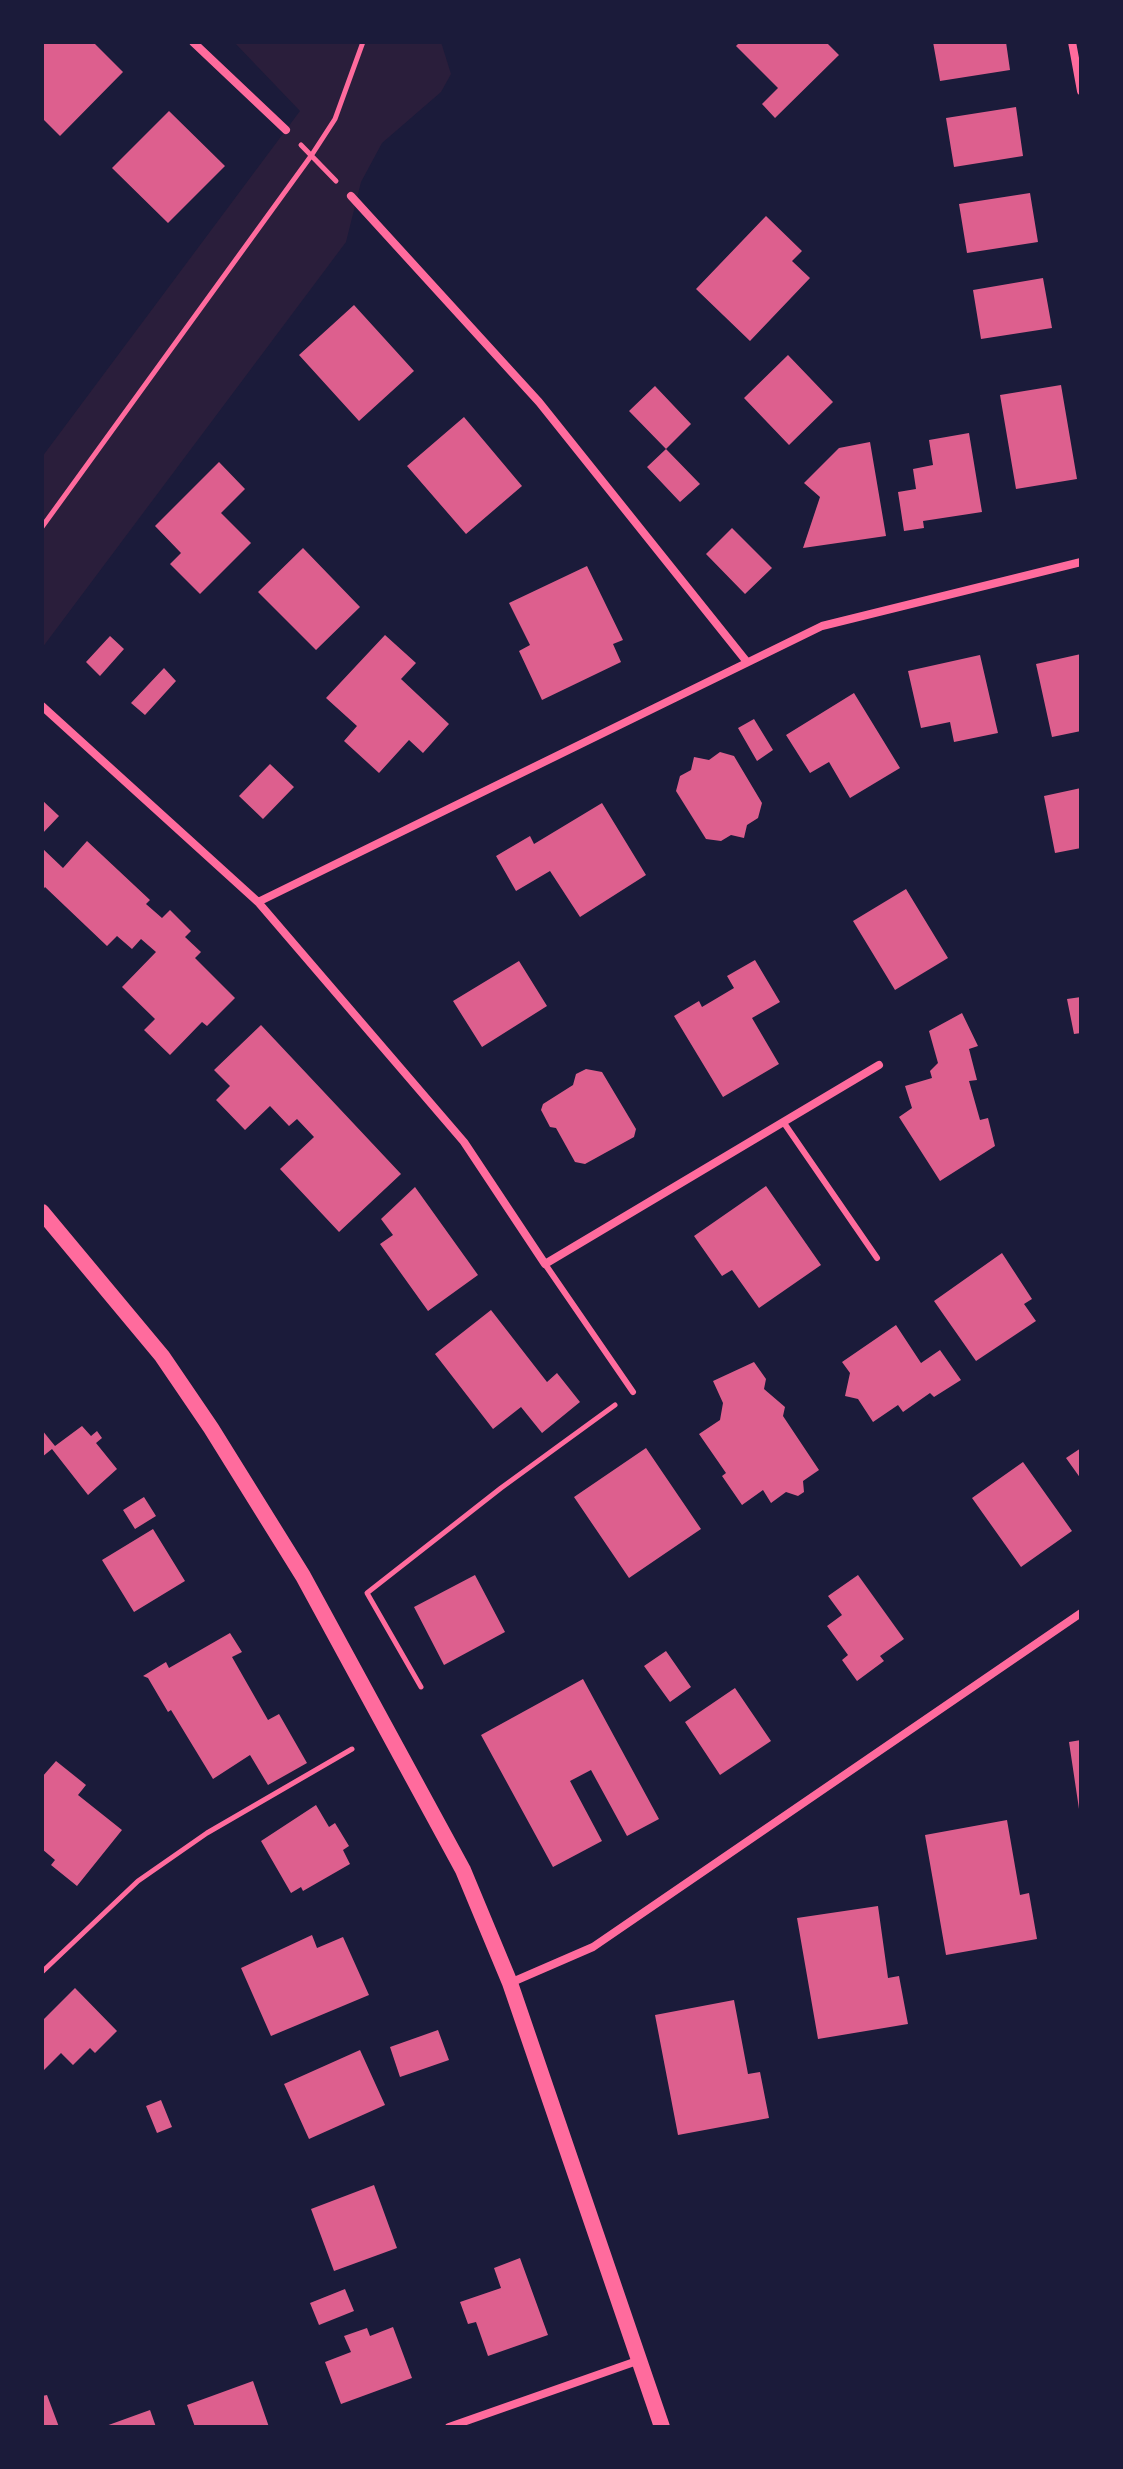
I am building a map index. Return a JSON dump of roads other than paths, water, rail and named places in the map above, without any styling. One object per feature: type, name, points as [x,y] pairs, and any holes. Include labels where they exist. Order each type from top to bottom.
[{"type":"main road","points":[[42,1212],[162,1356],[303,1576],[463,1870],[510,1983],[662,2427]]},
{"type":"street","points":[[193,42],[286,130]]},
{"type":"street","points":[[1072,42],[1081,91]]},
{"type":"street","points":[[351,196],[539,402],[747,662]]},
{"type":"street","points":[[258,902],[822,626],[1081,562]]},
{"type":"street","points":[[42,706],[258,902],[464,1142],[545,1264],[879,1065]]},
{"type":"street","points":[[510,1983],[593,1947],[1081,1613]]},
{"type":"street","points":[[449,2427],[637,2361]]},
{"type":"lane","points":[[784,1123],[877,1258]]},
{"type":"lane","points":[[545,1264],[633,1392]]}]
